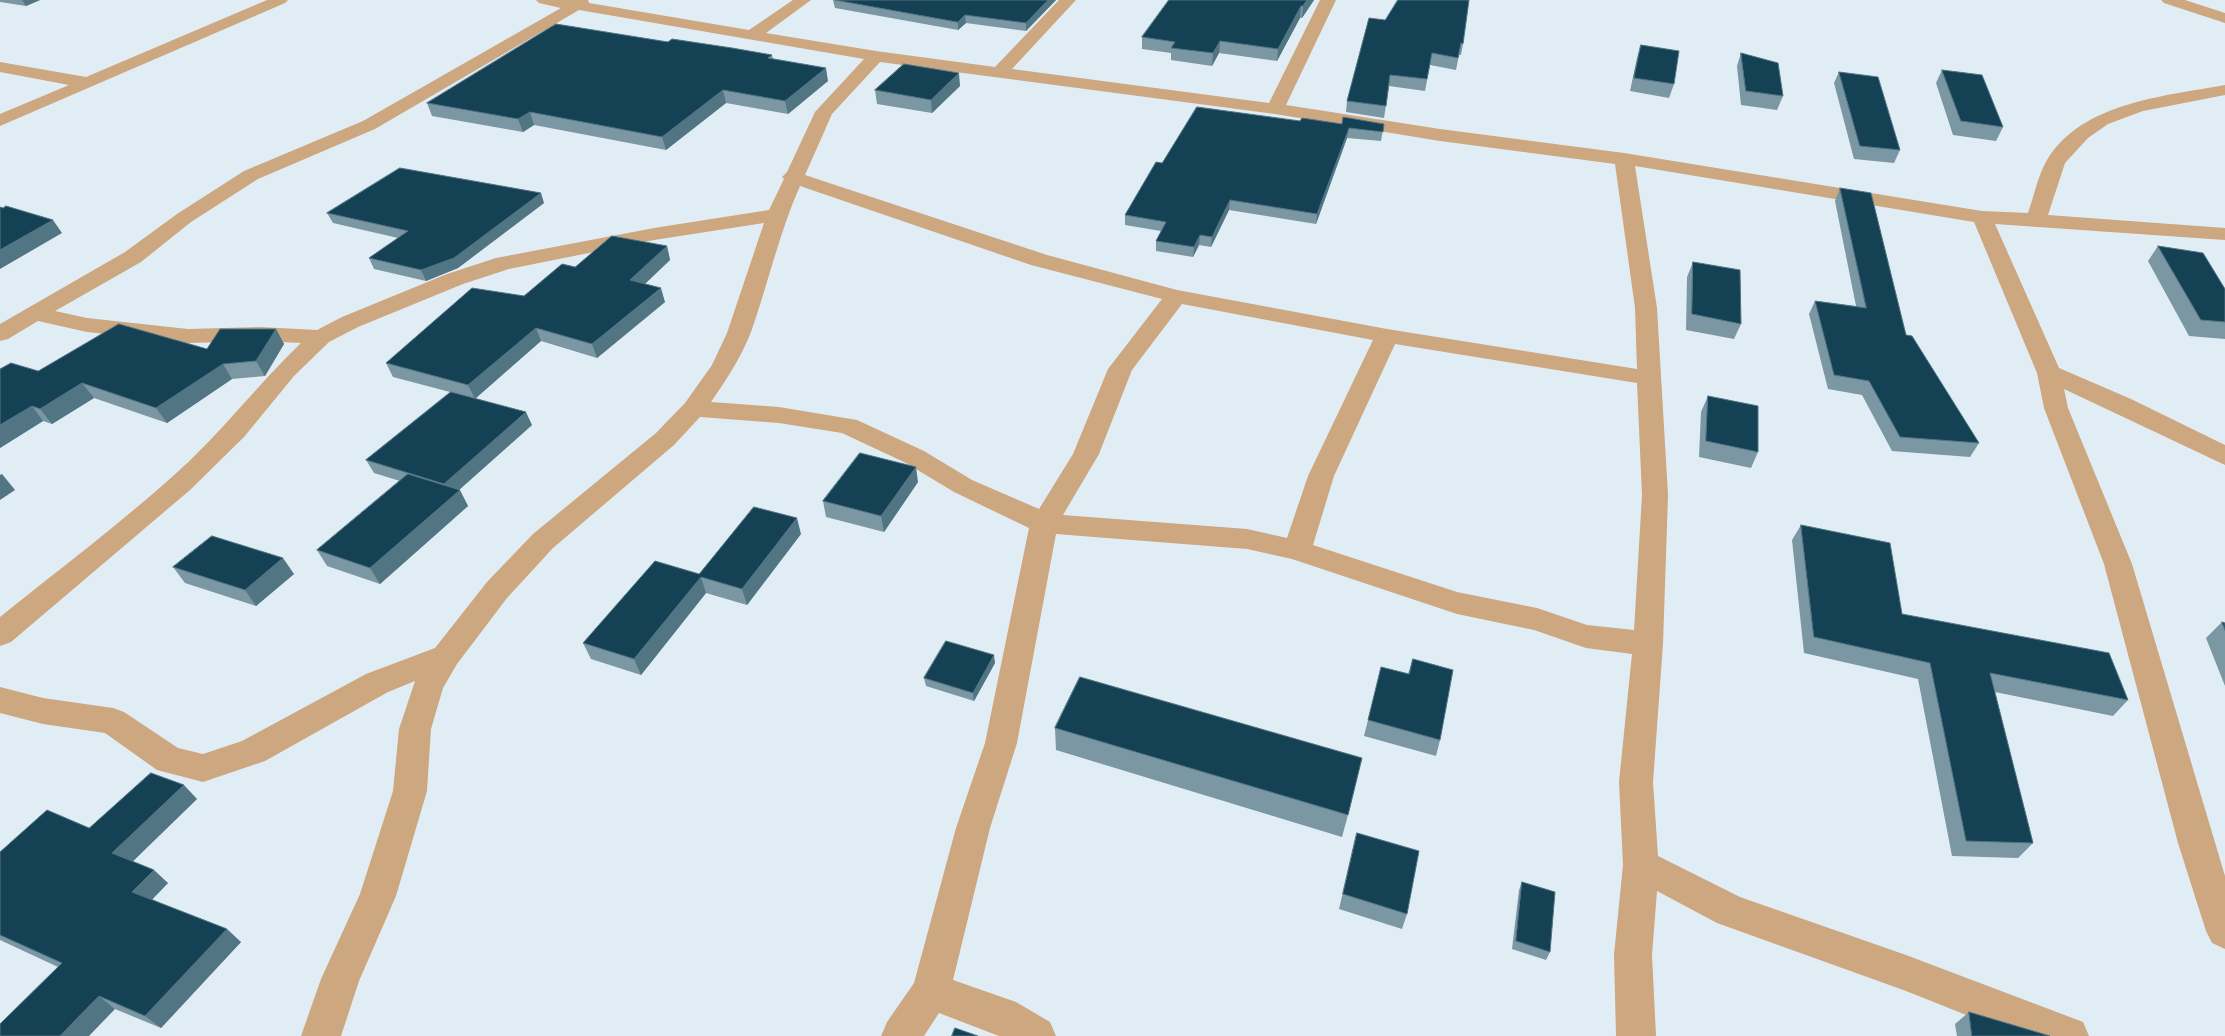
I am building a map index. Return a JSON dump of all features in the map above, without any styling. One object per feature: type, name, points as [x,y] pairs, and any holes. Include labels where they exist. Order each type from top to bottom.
[{"type":"street","points":[[0,121],[280,0]]},
{"type":"street","points":[[544,0],[581,2],[752,35],[876,56],[1274,109],[1440,135],[1624,159],[1982,217],[2036,219],[2170,232],[2225,234]]},
{"type":"street","points":[[752,35],[803,0]]},
{"type":"street","points":[[999,73],[1068,0]]},
{"type":"street","points":[[1274,109],[1328,0]]},
{"type":"street","points":[[2169,0],[2225,18]]},
{"type":"street","points":[[0,334],[134,257],[184,218],[251,175],[369,126],[581,2]]},
{"type":"street","points":[[321,1036],[340,979],[378,896],[410,791],[415,729],[428,687],[446,656],[497,590],[544,541],[664,439],[694,409],[724,365],[739,333],[777,215],[792,177],[824,112],[876,56]]},
{"type":"street","points":[[0,67],[88,83]]},
{"type":"street","points":[[2036,219],[2056,161],[2081,134],[2102,120],[2139,107],[2225,90]]},
{"type":"street","points":[[1624,159],[1646,308],[1655,495],[1648,644],[1636,782],[1641,865],[1633,955],[1636,1036]]},
{"type":"street","points":[[792,177],[1039,260],[1176,296],[1387,336],[1649,378]]},
{"type":"street","points":[[0,634],[181,484],[235,431],[286,371],[321,337],[350,322],[455,279],[504,263],[654,234],[777,215]]},
{"type":"street","points":[[1982,217],[2049,373],[2056,408],[2118,564],[2196,843],[2225,931]]},
{"type":"street","points":[[901,1036],[931,991],[973,828],[1001,743],[1044,523],[1086,454],[1120,369],[1176,296]]},
{"type":"street","points":[[36,314],[87,325],[188,336],[260,334],[321,337]]},
{"type":"street","points":[[1297,550],[1321,476],[1387,336]]},
{"type":"street","points":[[2049,373],[2122,405],[2225,456]]},
{"type":"street","points":[[694,409],[779,415],[848,426],[915,457],[963,486],[1044,523],[1247,539],[1297,550],[1457,603],[1536,619],[1586,636],[1648,644]]},
{"type":"street","points":[[0,700],[43,711],[113,721],[168,760],[203,768],[253,751],[377,683],[446,656]]},
{"type":"street","points":[[1641,865],[1730,911],[1906,973],[2070,1036]]},
{"type":"street","points":[[931,991],[1002,1016],[1036,1036]]},
{"type":"building","points":[[835,0],[1048,0],[1026,23],[965,15],[958,22]]},
{"type":"building","points":[[1169,0],[1307,0],[1301,6],[1278,49],[1220,41],[1213,53],[1171,48],[1175,42],[1142,37]]},
{"type":"building","points":[[1398,0],[1469,0],[1463,44],[1461,43],[1458,58],[1432,53],[1427,79],[1390,75],[1386,106],[1347,101],[1369,18],[1385,20]]},
{"type":"building","points":[[556,24],[668,42],[672,39],[732,48],[772,55],[768,58],[826,68],[785,101],[723,90],[662,137],[530,112],[518,119],[427,103]]},
{"type":"building","points":[[1641,45],[1679,51],[1674,84],[1634,78]]},
{"type":"building","points":[[1741,53],[1778,63],[1783,96],[1746,91]]},
{"type":"building","points":[[904,64],[959,73],[931,100],[875,90]]},
{"type":"building","points":[[1942,70],[1982,75],[2003,127],[1961,121]]},
{"type":"building","points":[[1839,72],[1878,77],[1900,150],[1860,146]]},
{"type":"building","points":[[1197,107],[1300,121],[1302,118],[1342,124],[1343,117],[1384,124],[1383,132],[1349,128],[1317,214],[1230,200],[1212,237],[1200,235],[1194,247],[1156,241],[1166,222],[1125,215],[1156,162],[1162,163]]},
{"type":"building","points":[[400,168],[541,193],[454,258],[421,270],[369,258],[408,231],[327,213]]},
{"type":"building","points":[[1840,188],[1871,193],[1906,335],[1912,336],[1979,443],[1900,437],[1869,381],[1834,375],[1815,301],[1866,308]]},
{"type":"building","points":[[6,206],[53,220],[0,250],[0,207]]},
{"type":"building","points":[[612,236],[667,246],[630,280],[661,288],[592,344],[536,328],[468,385],[386,363],[472,288],[524,296],[562,264],[575,267]]},
{"type":"building","points":[[2158,246],[2203,253],[2225,289],[2225,322],[2201,320]]},
{"type":"building","points":[[1693,262],[1740,270],[1741,324],[1692,314]]},
{"type":"building","points":[[119,324],[207,349],[220,329],[276,329],[256,361],[223,364],[156,408],[82,383],[40,409],[32,406],[0,425],[0,369],[11,363],[38,371]]},
{"type":"building","points":[[451,392],[526,412],[444,484],[366,460]]},
{"type":"building","points":[[1708,396],[1758,406],[1758,452],[1706,441]]},
{"type":"building","points":[[860,453],[916,467],[881,516],[823,501]]},
{"type":"building","points":[[408,474],[460,490],[370,568],[317,550]]},
{"type":"building","points":[[754,507],[797,518],[742,589],[701,577],[634,659],[583,643],[655,561],[699,574]]},
{"type":"building","points":[[1801,525],[1890,543],[1902,614],[2109,653],[2128,700],[1990,673],[2033,843],[1966,841],[1930,663],[1814,637]]},
{"type":"building","points":[[212,536],[283,558],[245,590],[173,567]]},
{"type":"building","points":[[946,641],[994,655],[973,693],[924,678]]},
{"type":"building","points":[[1413,659],[1453,670],[1440,740],[1368,720],[1381,667],[1409,674]]},
{"type":"building","points":[[1080,677],[1362,758],[1348,815],[1055,728]]},
{"type":"building","points":[[151,773],[184,785],[112,853],[154,870],[132,892],[227,929],[145,1016],[99,996],[60,1036],[0,1036],[0,1024],[62,963],[0,935],[0,852],[47,810],[89,828]]},
{"type":"building","points":[[1357,833],[1419,851],[1407,914],[1343,894]]},
{"type":"building","points":[[1522,882],[1555,892],[1550,952],[1516,941]]},
{"type":"building","points":[[1969,1012],[2050,1036],[1972,1036]]},
{"type":"building","points":[[955,1028],[978,1036],[952,1036]]}]
